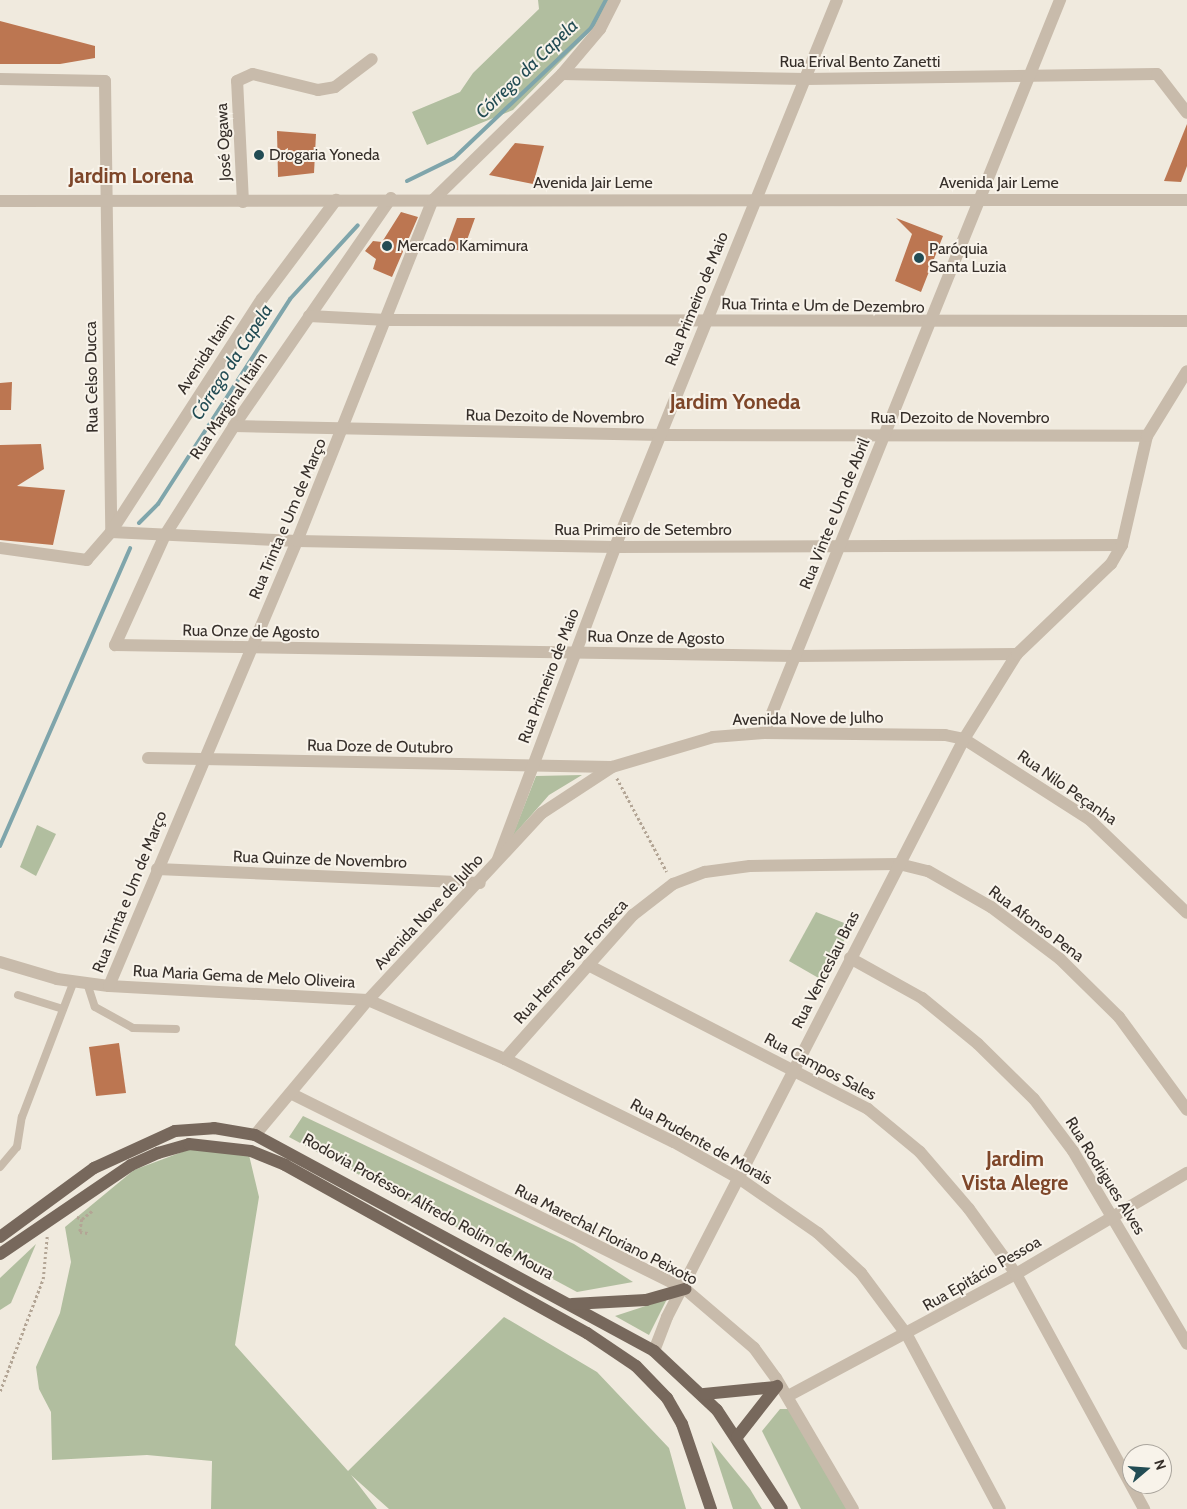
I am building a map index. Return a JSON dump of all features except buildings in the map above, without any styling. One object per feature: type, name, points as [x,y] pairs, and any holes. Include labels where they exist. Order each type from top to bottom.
[{"type":"main road","name":"Rodovia Professor Alfredo Rolim de Moura","points":[[0,1238],[94,1168],[159,1137],[175,1131],[214,1128],[256,1135],[572,1304],[654,1351],[704,1394],[736,1437],[782,1509]]},
{"type":"main road","name":"Rodovia Professor Alfredo Rolim de Moura","points":[[0,1254],[131,1165],[189,1144],[251,1151],[285,1165],[587,1333],[636,1366],[667,1398],[682,1424],[710,1509]]},
{"type":"main road","points":[[572,1304],[646,1300],[685,1289]]},
{"type":"main road","points":[[704,1394],[778,1386]]},
{"type":"main road","points":[[736,1437],[778,1386]]},
{"type":"street","points":[[433,200],[562,74],[600,29],[615,0]]},
{"type":"street","name":"Rua Primeiro de Maio","points":[[497,864],[530,767],[576,653],[615,547],[754,199],[806,79],[837,0]]},
{"type":"street","name":"Rua Vinte e Um de Abril","points":[[764,733],[978,198],[1060,0]]},
{"type":"street","name":"José Ogawa","points":[[243,202],[237,81],[253,74],[318,90],[335,87],[372,59]]},
{"type":"street","name":"Rua Erival Bento Zanetti","points":[[562,74],[806,79],[1157,74],[1187,112]]},
{"type":"street","name":"Rua Celso Ducca","points":[[0,79],[105,81],[104,200],[111,532]]},
{"type":"street","name":"Avenida Jair Leme","points":[[0,201],[243,202],[391,198],[433,200],[978,198],[1187,200]]},
{"type":"street","name":"Rua Marginal Itaim","points":[[115,645],[165,535],[234,426],[391,198]]},
{"type":"street","name":"Avenida Itaim","points":[[111,532],[256,307],[336,200]]},
{"type":"street","name":"Rua Trinta e Um de Março","points":[[109,986],[202,759],[297,541],[387,320],[433,200]]},
{"type":"street","name":"Rua Trinta e Um de Dezembro","points":[[309,316],[387,320],[706,320],[929,323],[1187,321]]},
{"type":"street","points":[[964,739],[1017,654],[1110,564],[1122,545],[1147,436],[1187,371]]},
{"type":"street","name":"Rua Dezoito de Novembro","points":[[234,426],[342,431],[661,435],[1147,436]]},
{"type":"street","points":[[0,548],[72,562],[86,560],[100,549],[111,532]]},
{"type":"street","name":"Rua Primeiro de Setembro","points":[[111,532],[297,541],[615,547],[1122,545]]},
{"type":"street","name":"Rua Onze de Agosto","points":[[115,645],[251,649],[796,656],[1017,654]]},
{"type":"street","name":"Avenida Nove de Julho","points":[[256,1135],[292,1094],[368,1000],[480,883],[542,814],[612,768],[713,737],[764,733],[945,735],[964,739]]},
{"type":"street","name":"Rua Venceslau Bras","points":[[654,1351],[850,958],[964,739]]},
{"type":"street","name":"Rua Nilo Peçanha","points":[[964,739],[1090,820],[1187,913]]},
{"type":"street","name":"Rua Doze de Outubro","points":[[148,758],[612,768]]},
{"type":"street","name":"Rua Hermes da Fonseca","points":[[505,1059],[633,915],[672,884],[706,872],[750,866],[899,864]]},
{"type":"street","name":"Rua Afonso Pena","points":[[899,864],[928,871],[991,907],[1060,959],[1119,1017],[1187,1110]]},
{"type":"street","name":"Rua Quinze de Novembro","points":[[157,870],[480,883]]},
{"type":"street","name":"Rua Rodrigues Alves","points":[[850,958],[922,998],[999,1064],[1034,1098],[1074,1151],[1187,1344]]},
{"type":"street","name":"Rua Maria Gema de Melo Oliveira","points":[[0,962],[74,981],[109,986],[368,1000]]},
{"type":"street","name":"Rua Campos Sales","points":[[588,965],[868,1109],[920,1152],[969,1209],[1016,1274],[1144,1509]]},
{"type":"street","name":"Rua Prudente de Morais","points":[[368,1000],[505,1059],[740,1179],[818,1233],[861,1273],[908,1335],[1000,1509]]},
{"type":"street","name":"Rua Marechal Floriano Peixoto","points":[[292,1094],[685,1289],[754,1348],[778,1386],[788,1396],[853,1509]]},
{"type":"street","name":"Rua Epitácio Pessoa","points":[[788,1396],[908,1335],[1187,1173]]},
{"type":"lane","points":[[0,1167],[17,1147],[22,1117],[74,981]]},
{"type":"lane","points":[[87,983],[95,1007],[133,1028],[176,1029]]},
{"type":"lane","points":[[18,995],[63,1009]]},
{"type":"path","points":[[612,768],[672,884]]},
{"type":"path","points":[[82,1219],[80,1232],[88,1233]]},
{"type":"path","points":[[0,1391],[43,1279],[49,1251],[46,1222]]},
{"type":"green space","points":[[538,0],[615,0],[611,10],[513,110],[427,145],[412,112],[460,92],[473,73],[539,9]]},
{"type":"green space","points":[[582,775],[549,795],[512,837],[536,776]]},
{"type":"green space","points":[[37,825],[56,834],[36,876],[20,867]]},
{"type":"green space","points":[[816,912],[852,926],[822,980],[789,961]]},
{"type":"green space","points":[[303,1116],[574,1244],[633,1282],[577,1292],[289,1137]]},
{"type":"green space","points":[[190,1149],[249,1155],[259,1197],[235,1345],[348,1471],[504,1317],[597,1372],[669,1448],[686,1509],[389,1509],[351,1475],[377,1509],[211,1509],[212,1461],[147,1455],[52,1460],[51,1412],[39,1389],[36,1367],[60,1313],[71,1262],[65,1227],[134,1170]]},
{"type":"green space","points":[[36,1244],[11,1303],[0,1310],[0,1278]]},
{"type":"green space","points":[[667,1299],[649,1335],[615,1316]]},
{"type":"green space","points":[[780,1409],[794,1409],[851,1509],[801,1509],[762,1431]]},
{"type":"green space","points":[[711,1441],[750,1489],[762,1509],[733,1509]]},
{"type":"waterway","name":"Córrego da Capela","points":[[407,181],[454,158],[591,28],[606,0]]},
{"type":"waterway","name":"Córrego da Capela","points":[[139,523],[158,504],[290,299],[358,225]]},
{"type":"waterway","name":"Córrego da Capela","points":[[0,846],[130,548]]},
{"type":"place","name":"Drogaria Yoneda","points":[[259,155]]},
{"type":"place","name":"Mercado Kamimura","points":[[387,246]]},
{"type":"place","name":"Paróquia Santa Luzia","points":[[919,258]]},
{"type":"district","name":"Jardim Lorena","points":[[131,176]]},
{"type":"district","name":"Jardim Yoneda","points":[[735,402]]},
{"type":"district","name":"Jardim Vista Alegre","points":[[1015,1171]]}]
